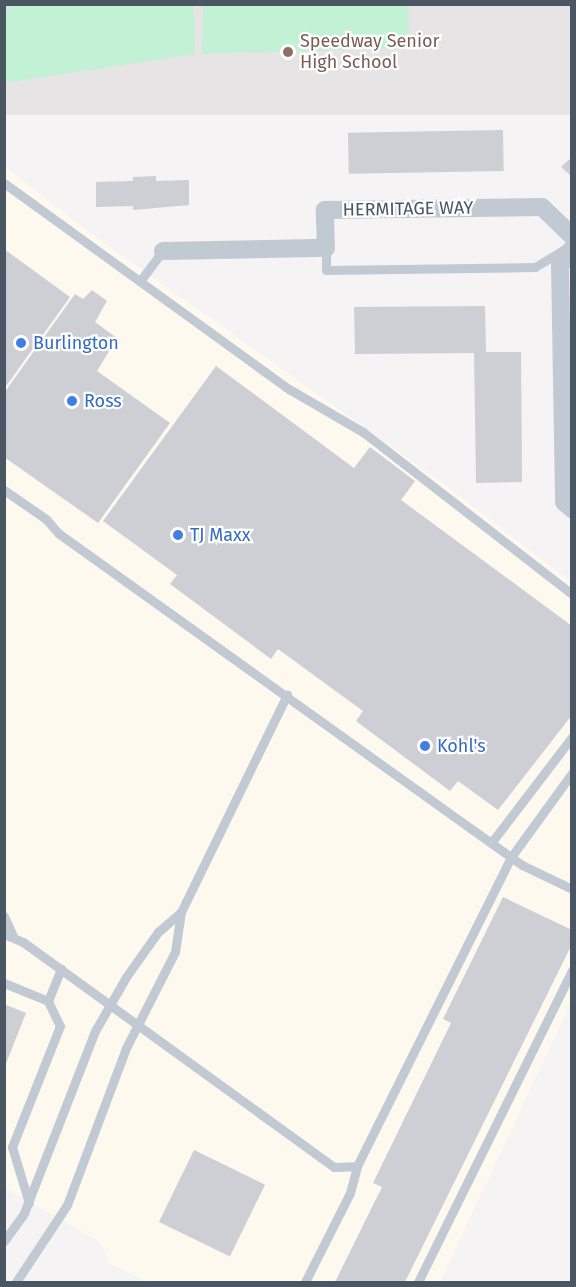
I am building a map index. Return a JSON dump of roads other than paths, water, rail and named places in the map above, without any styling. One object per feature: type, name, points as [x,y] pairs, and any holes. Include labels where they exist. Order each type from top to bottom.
[{"type":"street","name":"HERMITAGE WAY","points":[[326,248],[325,210],[542,207],[572,236]]},
{"type":"street","points":[[572,247],[560,265],[564,502],[572,509]]},
{"type":"street","points":[[163,251],[326,248]]},
{"type":"lane","points":[[4,183],[289,389],[363,432],[572,594]]},
{"type":"lane","points":[[326,248],[326,270],[536,267],[572,247]]},
{"type":"lane","points":[[140,280],[163,251]]},
{"type":"lane","points":[[4,490],[46,519],[58,532],[491,843],[546,878],[572,889]]},
{"type":"lane","points":[[16,1282],[67,1205],[126,1048],[175,952],[181,912],[287,695]]},
{"type":"lane","points":[[491,843],[572,737]]},
{"type":"lane","points":[[305,1282],[350,1193],[357,1166],[511,857],[572,773]]},
{"type":"lane","points":[[4,1241],[28,1203],[95,1032],[126,976],[158,932],[181,912]]},
{"type":"lane","points":[[4,916],[9,935],[138,1024],[333,1167],[357,1166]]},
{"type":"lane","points":[[48,1000],[61,969]]},
{"type":"lane","points":[[418,1282],[572,970]]},
{"type":"lane","points":[[4,983],[48,1000],[60,1026],[12,1147],[28,1203]]},
{"type":"place","name":"Speedway Senior High School","points":[[288,52]]},
{"type":"place","name":"Burlington","points":[[21,343]]},
{"type":"place","name":"Ross","points":[[72,401]]},
{"type":"place","name":"TJ Maxx","points":[[178,535]]},
{"type":"place","name":"Kohl's","points":[[425,746]]}]
